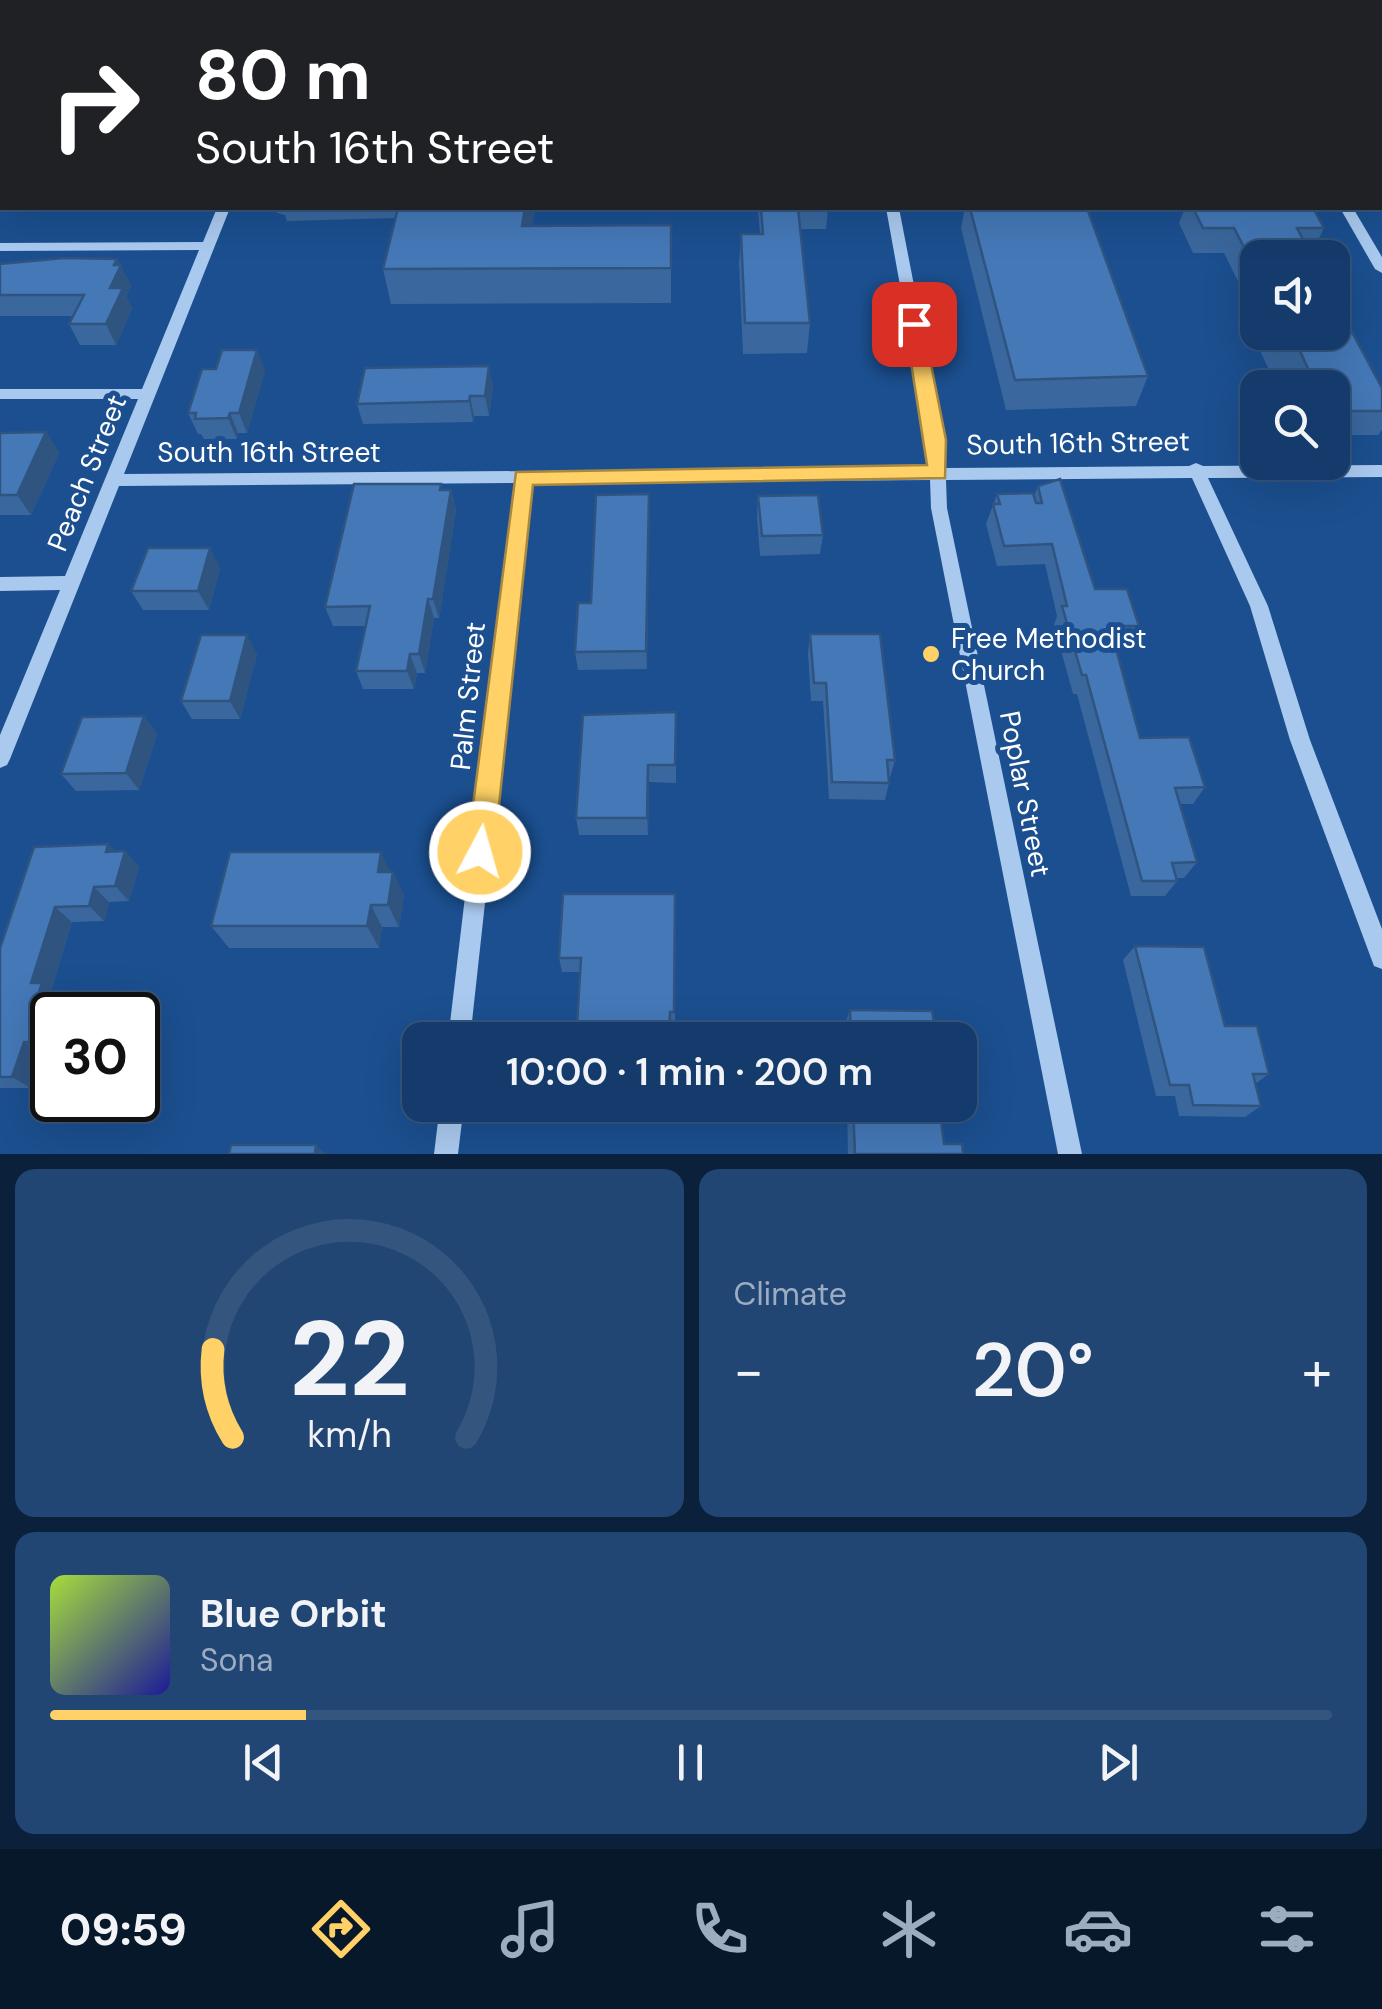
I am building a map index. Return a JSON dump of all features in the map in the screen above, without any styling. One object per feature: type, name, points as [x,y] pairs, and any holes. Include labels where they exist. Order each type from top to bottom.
[{"type":"street","name":"Peach Street","points":[[0,759],[223,210]]},
{"type":"street","name":"Poplar Street","points":[[892,210],[936,440],[943,528],[1070,1154]]},
{"type":"street","points":[[1347,210],[1382,267]]},
{"type":"street","points":[[0,247],[208,246]]},
{"type":"street","points":[[0,394],[148,394]]},
{"type":"street","points":[[1196,469],[1259,606],[1300,740],[1382,958]]},
{"type":"street","name":"South 16th Street","points":[[116,480],[1382,470]]},
{"type":"street","name":"Palm Street","points":[[461,1022],[523,477]]},
{"type":"street","points":[[0,584],[72,583]]},
{"type":"street","points":[[446,1154],[450,1122]]},
{"type":"building","points":[[398,210],[525,210],[522,226],[671,225],[671,268],[383,269]]},
{"type":"building","points":[[761,210],[798,210],[810,323],[745,323],[741,234],[763,234]]},
{"type":"building","points":[[971,210],[1088,210],[1148,376],[1015,380]]},
{"type":"building","points":[[1194,210],[1314,210],[1324,228],[1297,228],[1303,240],[1240,240],[1234,228],[1203,228]]},
{"type":"building","points":[[64,258],[117,259],[114,265],[121,265],[110,288],[123,288],[106,324],[69,324],[84,295],[0,295],[0,264]]},
{"type":"building","points":[[1350,328],[1382,388],[1382,411],[1350,411],[1350,370],[1309,370],[1299,350],[1350,350]]},
{"type":"building","points":[[222,350],[257,350],[239,413],[230,413],[228,418],[195,419],[196,413],[188,413],[202,369],[216,369]]},
{"type":"building","points":[[489,366],[485,396],[470,396],[469,401],[357,404],[365,368]]},
{"type":"building","points":[[46,432],[17,495],[0,495],[0,433]]},
{"type":"building","points":[[1060,479],[1095,589],[1127,589],[1139,626],[1110,626],[1140,738],[1189,737],[1205,787],[1175,788],[1197,862],[1172,863],[1177,881],[1142,881],[1086,675],[1082,675],[1062,606],[1067,606],[1052,544],[1004,546],[993,504],[1000,504],[997,494],[1033,493],[1036,503],[1042,503],[1038,486]]},
{"type":"building","points":[[354,484],[441,484],[440,490],[451,490],[433,599],[428,599],[419,654],[410,654],[407,671],[356,671],[370,606],[325,607]]},
{"type":"building","points":[[649,494],[646,651],[575,652],[578,603],[591,603],[596,495]]},
{"type":"building","points":[[818,495],[823,535],[762,536],[758,496]]},
{"type":"building","points":[[148,548],[210,548],[198,591],[131,591]]},
{"type":"building","points":[[810,634],[880,634],[895,760],[887,760],[889,783],[832,782],[826,683],[814,683]]},
{"type":"building","points":[[201,635],[247,635],[230,701],[181,701]]},
{"type":"building","points":[[676,712],[675,765],[648,765],[647,818],[576,818],[583,715]]},
{"type":"building","points":[[144,716],[126,773],[61,774],[82,717]]},
{"type":"building","points":[[108,844],[106,852],[125,851],[115,886],[94,887],[89,906],[55,907],[31,983],[42,983],[39,992],[30,992],[30,1042],[24,1042],[12,1077],[0,1077],[0,948],[34,847]]},
{"type":"building","points":[[230,852],[381,852],[378,872],[393,872],[388,905],[371,905],[367,926],[211,926]]},
{"type":"building","points":[[563,894],[675,894],[674,1012],[670,1012],[670,1022],[577,1022],[581,958],[559,958]]},
{"type":"building","points":[[1135,946],[1204,947],[1225,1026],[1257,1026],[1269,1074],[1253,1074],[1261,1106],[1193,1105],[1189,1085],[1170,1085]]},
{"type":"building","points":[[850,1010],[932,1011],[934,1022],[850,1022]]},
{"type":"building","points":[[854,1122],[941,1122],[944,1144],[962,1144],[963,1154],[855,1154]]},
{"type":"building","points":[[231,1145],[316,1145],[315,1154],[229,1154]]},
{"type":"place","name":"Free Methodist Church","points":[[931,654]]},
{"type":"route","points":[[480,852],[523,477],[938,472],[936,440],[914,324]]}]
